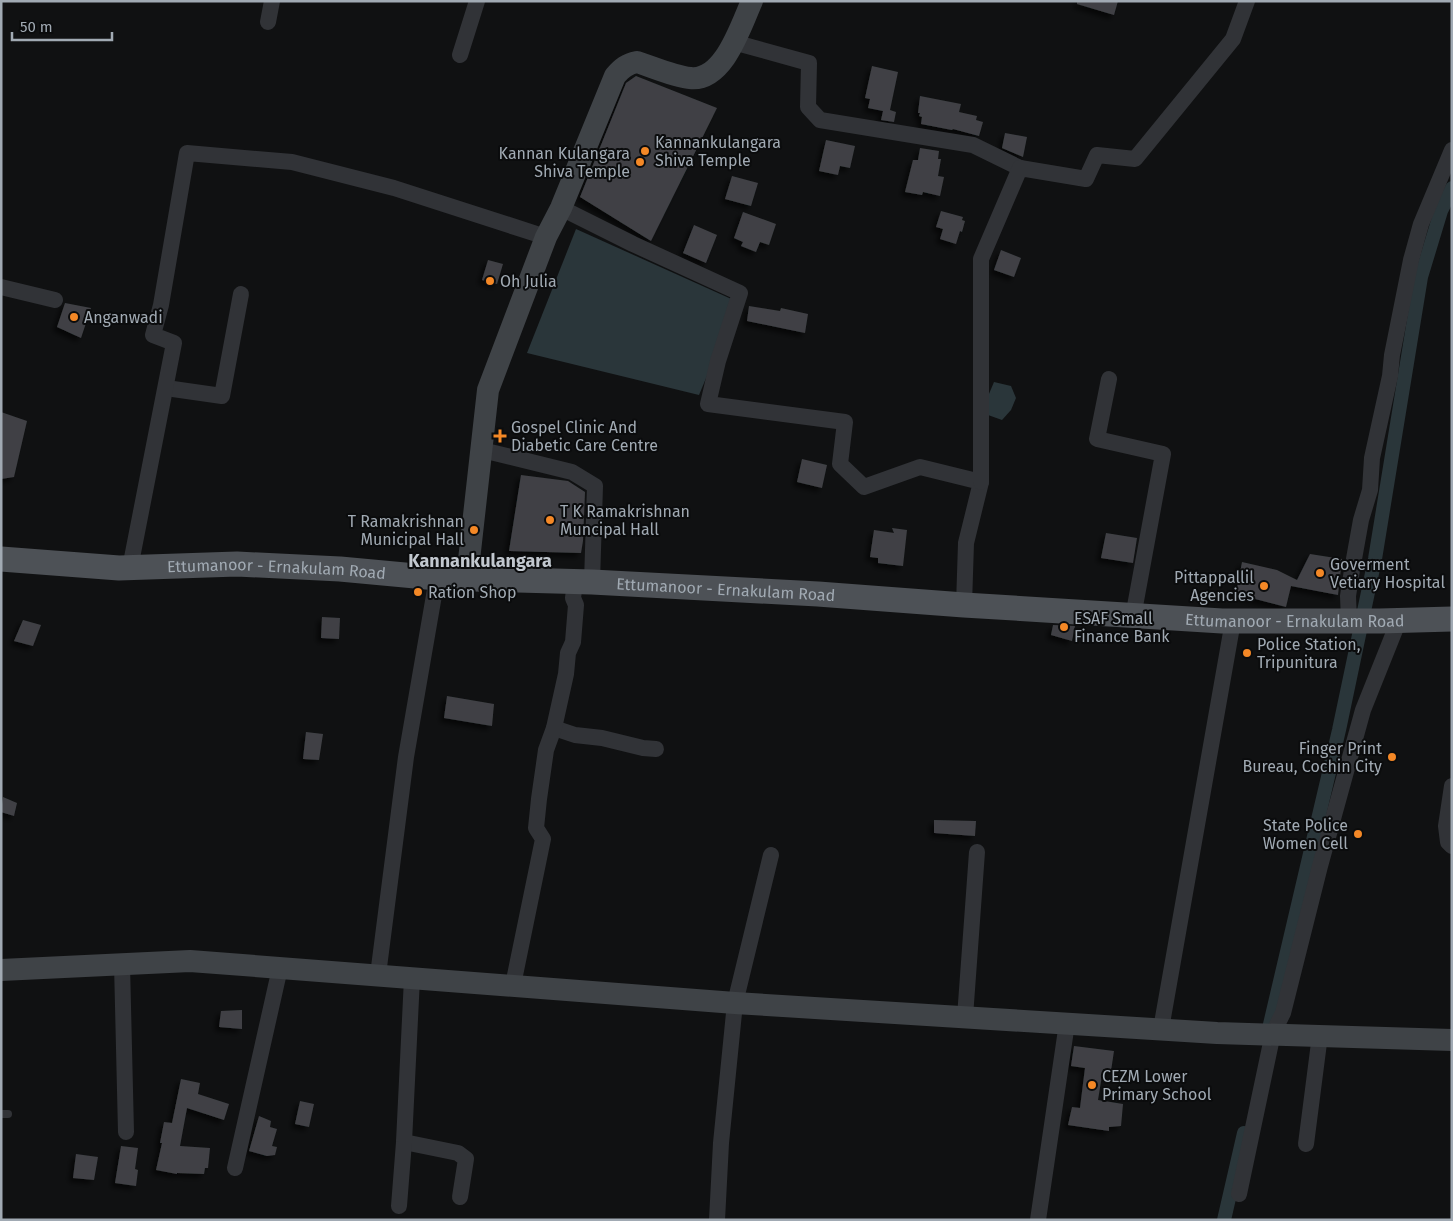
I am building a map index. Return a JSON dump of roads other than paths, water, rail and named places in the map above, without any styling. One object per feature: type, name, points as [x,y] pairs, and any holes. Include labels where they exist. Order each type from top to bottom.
[{"type":"main road","points":[[467,578],[488,390],[546,237],[561,208],[615,76],[622,68],[630,63],[637,62],[690,78],[701,77],[714,70],[726,57],[752,1]]},
{"type":"main road","name":"Ettumanoor - Ernakulam Road","points":[[1,559],[130,568],[237,564],[340,569],[437,578],[583,582],[818,594],[1133,616],[1233,621],[1390,621],[1451,617]]},
{"type":"main road","points":[[1,970],[190,961],[735,1003],[1217,1033],[1452,1040]]},
{"type":"street","points":[[268,22],[272,1]]},
{"type":"street","points":[[460,55],[477,1]]},
{"type":"street","points":[[733,42],[809,63],[808,107],[820,120],[973,145],[1020,168],[1086,179],[1097,155],[1135,159],[1233,39],[1247,1]]},
{"type":"street","points":[[1349,621],[1348,596],[1352,570],[1370,490],[1372,458],[1412,260],[1421,224],[1452,150]]},
{"type":"street","points":[[130,568],[174,343],[153,336],[161,305],[187,153],[292,162],[394,188],[546,237]]},
{"type":"street","points":[[964,605],[966,542],[981,482],[981,259],[1020,168]]},
{"type":"street","points":[[561,208],[633,244],[740,293],[718,360],[708,404],[845,422],[840,464],[864,487],[920,467],[981,482]]},
{"type":"street","points":[[1,287],[55,300]]},
{"type":"street","points":[[166,388],[222,396],[241,294]]},
{"type":"street","points":[[1109,379],[1098,439],[1163,454],[1133,616]]},
{"type":"street","points":[[482,450],[572,472],[595,486],[583,582],[573,598],[576,605],[573,642],[568,653],[564,683],[554,728],[546,750],[536,828],[543,839],[513,985]]},
{"type":"street","points":[[378,975],[406,757],[437,578]]},
{"type":"street","points":[[1161,1029],[1233,621]]},
{"type":"street","points":[[1239,1194],[1274,1034],[1283,1013],[1320,866],[1363,710],[1390,621]]},
{"type":"street","points":[[554,728],[575,735],[602,738],[656,750]]},
{"type":"street","points":[[1452,786],[1446,826],[1448,842],[1452,846]]},
{"type":"street","points":[[965,1017],[977,852]]},
{"type":"street","points":[[718,1220],[721,1142],[735,1003],[771,855]]},
{"type":"street","points":[[122,964],[126,1132]]},
{"type":"street","points":[[235,1168],[280,968]]},
{"type":"street","points":[[399,1206],[412,978]]},
{"type":"street","points":[[1038,1220],[1068,1023]]},
{"type":"street","points":[[1306,1144],[1320,1035]]},
{"type":"street","points":[[404,1142],[458,1153],[466,1159],[460,1197]]},
{"type":"waterway","points":[[1267,1037],[1339,730],[1375,559],[1421,277],[1441,211],[1452,188]]},
{"type":"waterway","points":[[1224,1220],[1244,1133]]},
{"type":"place","name":"Kannankulangara Shiva Temple","points":[[645,151]]},
{"type":"place","name":"Kannan Kulangara Shiva Temple","points":[[640,162]]},
{"type":"place","name":"Oh Julia","points":[[490,281]]},
{"type":"place","name":"Anganwadi","points":[[74,317]]},
{"type":"place","name":"Gospel Clinic And Diabetic Care Centre","points":[[500,436]]},
{"type":"place","name":"T K Ramakrishnan Muncipal Hall","points":[[550,520]]},
{"type":"place","name":"T Ramakrishnan Municipal Hall","points":[[474,530]]},
{"type":"place","name":"Goverment Vetiary Hospital","points":[[1320,573]]},
{"type":"place","name":"Pittappallil Agencies","points":[[1264,586]]},
{"type":"place","name":"Ration Shop","points":[[418,592]]},
{"type":"place","name":"ESAF Small Finance Bank","points":[[1064,627]]},
{"type":"place","name":"Police Station, Tripunitura","points":[[1247,653]]},
{"type":"place","name":"Finger Print Bureau, Cochin City","points":[[1392,757]]},
{"type":"place","name":"State Police Women Cell","points":[[1358,834]]},
{"type":"place","name":"CEZM Lower Primary School","points":[[1092,1085]]},
{"type":"district","name":"Kannankulangara","points":[[480,561]]}]
